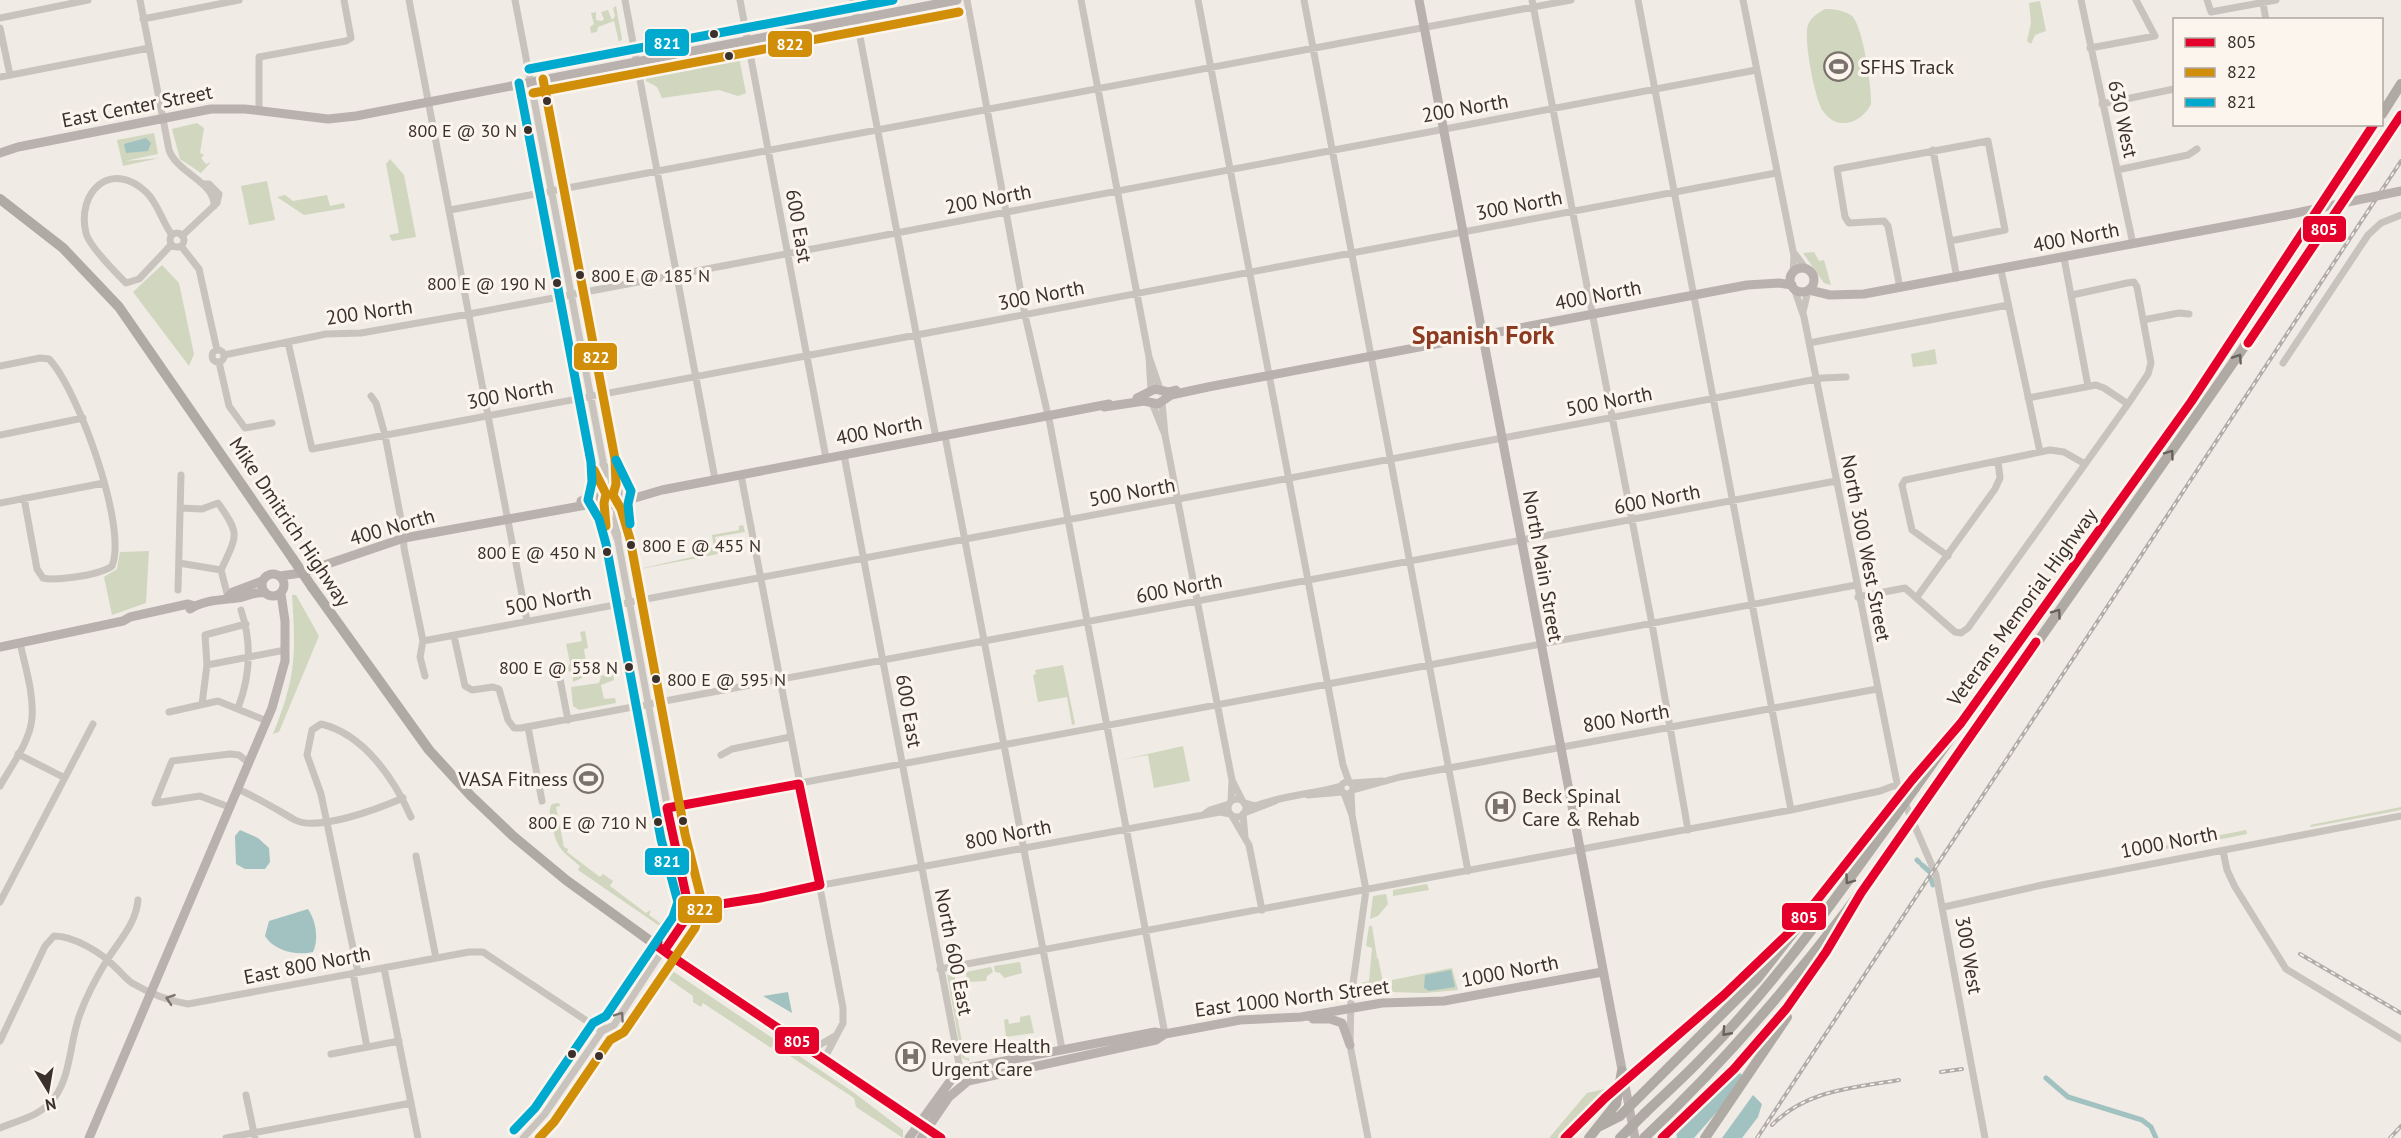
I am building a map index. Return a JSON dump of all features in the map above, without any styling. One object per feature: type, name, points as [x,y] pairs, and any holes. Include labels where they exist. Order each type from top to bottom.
[{"type":"highway","points":[[2383,112],[2401,84]]},
{"type":"highway","name":"Veterans Memorial Highway","points":[[1644,1138],[1749,1032],[1861,893],[2205,406],[2401,115]]},
{"type":"highway","name":"Veterans Memorial Highway","points":[[1620,1138],[1705,1056],[1752,1003],[1838,895],[1893,811],[1961,723],[2191,402],[2373,126]]},
{"type":"highway","name":"Mike Dmitrich Highway","points":[[0,199],[63,248],[119,307],[293,559],[429,750],[499,823],[551,868],[660,948],[824,1059],[922,1130],[941,1138]]},
{"type":"highway","points":[[1600,1126],[1620,1116],[1757,979],[1798,923],[1893,811]]},
{"type":"highway","points":[[1705,1138],[1784,1023],[1861,893]]},
{"type":"highway","points":[[1565,1138],[1605,1098],[1724,995],[1798,923]]},
{"type":"highway","points":[[1662,1138],[1757,1045],[1819,962]]},
{"type":"highway","points":[[1622,1071],[1630,1078],[1639,1081],[1661,1073]]},
{"type":"highway","points":[[1589,1138],[1616,1104],[1622,1071]]},
{"type":"main road","name":"East Center Street","points":[[0,153],[18,147],[220,108],[336,118],[957,0]]},
{"type":"main road","name":"North Main Street","points":[[1419,0],[1558,747],[1635,1138]]},
{"type":"main road","name":"400 North","points":[[1808,290],[1836,295],[1864,294],[2286,216],[2401,192]]},
{"type":"main road","points":[[1814,277],[1813,284],[1808,290],[1800,292],[1792,280],[1799,269],[1806,269],[1814,277],[1822,288],[1836,295]]},
{"type":"main road","name":"400 North","points":[[301,573],[404,538],[565,508],[617,502],[662,489],[826,458],[1747,285],[1792,280]]},
{"type":"main road","points":[[565,508],[609,486],[628,492],[662,489]]},
{"type":"main road","points":[[617,489],[617,502]]},
{"type":"main road","points":[[602,490],[604,503]]},
{"type":"main road","points":[[228,597],[232,592],[262,581],[270,574],[280,576],[301,573]]},
{"type":"main road","points":[[0,647],[123,621],[130,617],[188,604],[195,606],[228,597],[236,599],[252,592],[267,595],[283,591],[301,573]]},
{"type":"main road","points":[[89,1138],[267,721],[283,674],[285,650],[283,591],[280,576]]},
{"type":"main road","points":[[262,581],[284,625]]},
{"type":"main road","name":"1000 North","points":[[1424,1002],[1452,1000],[1602,972]]},
{"type":"main road","name":"East 1000 North Street","points":[[1166,1034],[1240,1020],[1302,1017],[1386,1002],[1424,1002]]},
{"type":"main road","points":[[1302,1017],[1330,1019],[1342,1023],[1350,1045]]},
{"type":"main road","points":[[922,1130],[953,1077],[963,1066],[1155,1032],[1166,1034]]},
{"type":"main road","points":[[909,1138],[922,1130],[963,1083],[1156,1040],[1166,1034]]},
{"type":"main road","points":[[1065,1059],[1070,1053],[1095,1048],[1102,1042]]},
{"type":"main road","points":[[1024,1068],[1059,1056],[1062,1049]]},
{"type":"street","points":[[0,18],[88,0]]},
{"type":"street","points":[[140,0],[171,156],[177,164],[203,184],[212,196],[214,206],[182,236],[172,235]]},
{"type":"street","points":[[143,19],[239,0]]},
{"type":"street","points":[[260,111],[259,57],[346,41],[351,38],[344,0]]},
{"type":"street","points":[[409,0],[527,621]]},
{"type":"street","points":[[515,0],[603,461],[602,490]]},
{"type":"street","points":[[626,0],[715,479]]},
{"type":"street","name":"600 East","points":[[740,0],[826,458]]},
{"type":"street","points":[[853,0],[917,336],[965,539],[1062,1049]]},
{"type":"street","points":[[967,0],[1025,315],[1048,417],[1166,1034]]},
{"type":"street","points":[[1081,0],[1216,705],[1232,780],[1243,801],[1245,837],[1262,909]]},
{"type":"street","points":[[1198,0],[1366,890],[1350,1008],[1350,1045],[1368,1138]]},
{"type":"street","points":[[1304,0],[1468,871]]},
{"type":"street","points":[[450,210],[1424,28],[1532,4],[1571,0]]},
{"type":"street","points":[[1638,0],[1791,810]]},
{"type":"street","points":[[1743,0],[1793,252],[1792,280],[1804,317]]},
{"type":"street","name":"630 West","points":[[2080,0],[2133,244]]},
{"type":"street","points":[[2090,48],[2155,36],[2136,0]]},
{"type":"street","points":[[2207,0],[2211,12],[2276,0]]},
{"type":"street","points":[[2262,3],[2266,18]]},
{"type":"street","points":[[1532,4],[1652,624],[1688,830]]},
{"type":"street","points":[[0,28],[10,75]]},
{"type":"street","points":[[0,77],[149,48]]},
{"type":"street","name":"200 North","points":[[224,355],[327,334],[369,332],[469,314],[1553,110],[1756,69]]},
{"type":"street","points":[[2102,104],[2173,89]]},
{"type":"street","points":[[1900,288],[1884,221],[1849,223],[1838,169],[1988,141],[2005,230],[1950,241]]},
{"type":"street","points":[[2117,170],[2188,155],[2197,149]]},
{"type":"street","points":[[1933,150],[1957,278]]},
{"type":"street","name":"300 North","points":[[288,342],[312,449],[1776,172]]},
{"type":"street","points":[[110,179],[132,182],[151,197],[172,235],[171,245],[139,279],[131,284],[126,283],[87,236],[85,222],[89,198],[95,185],[110,179]]},
{"type":"street","points":[[2283,363],[2368,236],[2381,223],[2401,216]]},
{"type":"street","points":[[181,246],[184,242],[182,236]]},
{"type":"street","points":[[171,245],[181,246]]},
{"type":"street","points":[[181,246],[199,269],[217,350],[213,358],[219,362],[229,406],[244,428],[272,423]]},
{"type":"street","points":[[1793,252],[1806,269]]},
{"type":"street","points":[[2064,258],[2088,386]]},
{"type":"street","points":[[2001,270],[2040,452]]},
{"type":"street","points":[[1858,597],[1905,588],[1950,629],[1961,633],[1968,628],[2128,404],[2148,374],[2151,363],[2134,282],[2072,296]]},
{"type":"street","points":[[1804,317],[1808,290]]},
{"type":"street","points":[[1809,343],[2008,305]]},
{"type":"street","points":[[2143,320],[2179,313],[2189,314]]},
{"type":"street","name":"North 300 West Street","points":[[1804,317],[1896,785]]},
{"type":"street","points":[[217,350],[224,355],[219,362]]},
{"type":"street","points":[[0,366],[40,358],[50,359],[56,366],[83,418],[104,483],[112,528],[112,566],[103,571],[54,580],[43,578],[37,569],[24,498]]},
{"type":"street","name":"500 North","points":[[423,641],[1837,375],[1846,377]]},
{"type":"street","points":[[2028,398],[2088,386],[2104,388],[2128,404]]},
{"type":"street","points":[[371,396],[376,403],[385,435],[423,641],[420,657],[425,676]]},
{"type":"street","points":[[0,435],[83,418]]},
{"type":"street","points":[[1948,556],[1912,530],[1903,488],[1905,480],[2040,452],[2060,450],[2085,464]]},
{"type":"street","name":"600 East","points":[[844,455],[921,868]]},
{"type":"street","points":[[603,461],[617,489]]},
{"type":"street","points":[[1917,597],[1995,489],[2000,478],[1998,461]]},
{"type":"street","points":[[178,590],[181,475]]},
{"type":"street","points":[[741,475],[843,1008],[843,1023],[824,1059]]},
{"type":"street","name":"600 North","points":[[528,727],[1836,481]]},
{"type":"street","points":[[0,503],[104,483]]},
{"type":"street","points":[[602,1031],[602,1022],[660,948],[680,927],[689,910],[667,808],[618,541],[617,502]]},
{"type":"street","points":[[181,508],[202,509],[218,503],[236,532],[235,541],[221,570],[228,597]]},
{"type":"street","points":[[604,503],[618,541]]},
{"type":"street","points":[[179,563],[221,570]]},
{"type":"street","points":[[667,808],[1856,585]]},
{"type":"street","points":[[238,708],[246,688],[249,656],[246,624],[241,610]]},
{"type":"street","points":[[202,704],[207,665],[205,635],[246,624]]},
{"type":"street","points":[[454,636],[467,688],[472,690],[489,687],[500,689],[511,726],[528,727],[542,801]]},
{"type":"street","points":[[0,786],[28,733],[32,718],[32,700],[20,643]]},
{"type":"street","points":[[207,665],[285,650]]},
{"type":"street","points":[[560,679],[568,720]]},
{"type":"street","name":"800 North","points":[[1203,815],[1209,810],[1230,803],[1243,801],[1255,806],[1267,800],[1275,801],[1347,788],[1877,689]]},
{"type":"street","points":[[169,712],[218,701],[267,721]]},
{"type":"street","points":[[0,902],[93,724]]},
{"type":"street","points":[[367,1047],[356,973],[327,820],[321,794],[307,755],[309,734],[321,724],[332,727],[358,742],[403,798],[411,818]]},
{"type":"street","points":[[722,755],[732,749],[790,737]]},
{"type":"street","points":[[18,754],[65,778]]},
{"type":"street","points":[[230,807],[201,796],[155,802],[172,761],[230,754],[239,755],[249,763]]},
{"type":"street","points":[[1232,780],[1231,815],[1245,837]]},
{"type":"street","points":[[940,969],[1688,830],[1880,791],[1896,785]]},
{"type":"street","name":"300 West","points":[[1896,785],[1924,842],[1936,875],[1944,907],[1985,1138]]},
{"type":"street","points":[[238,789],[274,806],[296,820],[309,823],[369,812],[403,798]]},
{"type":"street","name":"800 North","points":[[820,885],[1203,815],[1223,812],[1231,815],[1244,814],[1269,806],[1275,801]]},
{"type":"street","name":"1000 North","points":[[1944,907],[2052,883],[2401,816]]},
{"type":"street","points":[[2223,851],[2227,870],[2235,887],[2286,969],[2401,1039]]},
{"type":"street","points":[[416,856],[436,958]]},
{"type":"street","name":"North 600 East","points":[[921,868],[940,969],[963,1066]]},
{"type":"street","points":[[682,881],[679,886],[683,904],[689,910],[706,912]]},
{"type":"street","points":[[678,916],[689,910],[820,885]]},
{"type":"street","points":[[688,898],[698,904],[716,905]]},
{"type":"street","points":[[0,1128],[34,1115],[56,1096],[65,1079],[69,1049],[79,1016],[107,959],[136,915],[138,900]]},
{"type":"street","points":[[680,927],[706,912],[735,906],[747,900]]},
{"type":"street","points":[[523,1138],[544,1116],[602,1031],[614,1025],[660,948],[683,904]]},
{"type":"street","name":"East 800 North","points":[[0,1041],[45,946],[54,936],[72,940],[107,959],[131,982],[152,993],[188,1004],[469,952],[488,954],[602,1031]]},
{"type":"street","points":[[384,968],[418,1138]]},
{"type":"street","points":[[810,1050],[837,1034]]},
{"type":"street","points":[[331,1054],[399,1041]]},
{"type":"street","points":[[246,1095],[254,1136]]},
{"type":"street","points":[[226,1138],[254,1136],[411,1103]]},
{"type":"green space","points":[[2040,1],[2046,31],[2035,35],[2031,44],[2027,41],[2031,23],[2029,3]]},
{"type":"green space","points":[[616,6],[622,39],[619,42],[614,21],[598,27],[597,32],[591,33],[590,27],[594,24],[591,13],[596,12],[596,20],[602,21],[604,19],[601,12],[608,10],[612,20],[615,16],[613,8]]},
{"type":"green space","name":"SFHS Track","points":[[1825,9],[1839,10],[1852,16],[1863,44],[1871,104],[1862,116],[1849,122],[1842,123],[1829,118],[1820,105],[1813,82],[1808,55],[1808,25],[1817,14]]},
{"type":"green space","points":[[739,57],[746,93],[738,96],[719,90],[662,98],[657,87],[646,81],[645,76]]},
{"type":"green space","points":[[197,123],[204,128],[200,153],[204,155],[201,158],[206,164],[211,162],[201,173],[180,159],[172,129]]},
{"type":"green space","points":[[154,133],[158,154],[125,161],[160,158],[123,166],[117,140]]},
{"type":"green space","points":[[390,159],[404,175],[416,237],[392,241],[389,235],[399,233],[386,164]]},
{"type":"green space","points":[[267,181],[275,220],[249,225],[241,186]]},
{"type":"green space","points":[[285,195],[293,201],[327,195],[330,206],[344,203],[345,208],[304,215],[277,197]]},
{"type":"green space","points":[[1814,252],[1819,261],[1824,260],[1831,285],[1824,283],[1803,253]]},
{"type":"green space","points":[[162,265],[179,283],[194,354],[189,366],[133,292]]},
{"type":"green space","points":[[1935,349],[1937,364],[1913,367],[1911,354]]},
{"type":"green space","points":[[743,525],[745,532],[715,537],[718,554],[630,571],[705,554],[705,549],[714,547],[712,535],[739,530],[739,526]]},
{"type":"green space","points":[[149,551],[146,603],[112,615],[104,577],[117,569],[120,552]]},
{"type":"green space","points":[[292,595],[296,595],[319,636],[279,732],[273,734],[286,697],[293,666]]},
{"type":"green space","points":[[585,631],[588,648],[584,649],[586,662],[598,661],[601,676],[613,673],[614,680],[601,685],[604,699],[615,698],[616,703],[579,710],[573,706],[571,687],[599,683],[601,677],[596,674],[594,667],[580,669],[582,678],[573,682],[573,674],[567,670],[570,663],[566,644],[582,641],[580,632]]},
{"type":"green space","points":[[1063,665],[1075,724],[1072,725],[1067,697],[1038,702],[1033,675],[1036,674],[1035,670]]},
{"type":"green space","points":[[1183,746],[1190,781],[1154,788],[1148,755],[1121,760]]},
{"type":"green space","points":[[559,803],[560,806],[556,807],[567,852],[600,877],[603,874],[613,881],[610,886],[646,913],[651,910],[649,915],[660,923],[665,917],[667,918],[661,927],[578,870],[580,866],[564,852],[555,838],[550,811],[552,804]]},
{"type":"green space","points":[[2401,807],[2401,810],[2311,827],[2310,825]]},
{"type":"green space","points":[[2246,830],[2247,834],[2178,848],[2174,846],[2164,850],[2164,846]]},
{"type":"green space","points":[[1427,884],[1429,890],[1393,896],[1393,890]]},
{"type":"green space","points":[[1386,894],[1388,904],[1378,916],[1370,919],[1373,896]]},
{"type":"green space","points":[[1369,926],[1372,926],[1377,957],[1374,957],[1378,958],[1385,992],[1361,996],[1361,983],[1369,981],[1372,948],[1366,946]]},
{"type":"green space","points":[[1020,962],[1022,973],[1004,978],[1000,973],[995,972],[994,966]]},
{"type":"green space","points":[[665,966],[853,1092],[903,1130],[903,1138],[856,1107],[854,1098],[773,1045],[771,1048],[703,1003],[701,1007],[693,1002],[693,996],[660,973]]},
{"type":"green space","points":[[991,967],[993,972],[987,976],[986,981],[967,982],[966,972]]},
{"type":"green space","points":[[1452,968],[1458,990],[1425,993],[1392,992],[1392,980]]},
{"type":"green space","points":[[954,974],[956,983],[951,984],[965,1058],[969,1058],[969,1061],[962,1058],[947,975]]},
{"type":"green space","points":[[1030,1015],[1034,1033],[1006,1037],[1004,1020],[1008,1019],[1009,1024],[1020,1022],[1020,1017]]},
{"type":"green space","points":[[1609,1088],[1559,1138],[1549,1138],[1587,1093]]},
{"type":"water","points":[[146,138],[151,143],[148,151],[126,153],[124,144]]},
{"type":"water","points":[[240,830],[258,838],[269,848],[270,862],[265,869],[245,869],[236,864],[235,836]]},
{"type":"water","points":[[308,909],[316,930],[313,952],[300,953],[280,949],[265,936],[269,921]]},
{"type":"water","points":[[1451,970],[1455,987],[1429,991],[1424,988],[1425,975]]},
{"type":"water","points":[[788,992],[792,1013],[763,996]]},
{"type":"water","points":[[1739,1072],[1742,1075],[1722,1106],[1694,1138],[1677,1138],[1676,1131]]},
{"type":"water","points":[[1753,1095],[1762,1104],[1758,1117],[1742,1138],[1722,1138]]},
{"type":"waterway","points":[[1922,865],[1930,872]]},
{"type":"waterway","points":[[1931,879],[1933,885]]},
{"type":"waterway","points":[[2046,1078],[2068,1097],[2142,1120],[2151,1127],[2156,1138]]},
{"type":"railway","points":[[1757,1138],[2401,161]]},
{"type":"railway","points":[[2300,954],[2401,1013]]},
{"type":"railway","points":[[1941,1072],[1962,1069]]},
{"type":"railway","points":[[1772,1125],[1785,1113],[1815,1097],[1899,1080]]},
{"type":"railway","points":[[2390,1138],[2401,1126]]},
{"type":"transit line","name":"821","points":[[529,69],[893,0]]},
{"type":"transit line","name":"822","points":[[533,93],[959,12]]},
{"type":"transit line","name":"822","points":[[539,1138],[554,1122],[610,1040],[624,1032],[695,928],[702,902],[685,834],[630,539],[621,509],[613,495],[616,484],[615,459],[543,79]]},
{"type":"transit line","name":"821","points":[[514,1130],[535,1108],[593,1023],[606,1016],[673,917],[678,902],[661,839],[606,544],[599,519],[588,500],[592,482],[591,462],[519,83]]},
{"type":"transit line","name":"805","points":[[2248,343],[2401,115]]},
{"type":"transit line","name":"805","points":[[1565,1138],[1605,1098],[1724,995],[1799,923],[1912,780],[1961,723],[2191,402],[2373,126]]},
{"type":"transit line","name":"821","points":[[616,460],[631,491],[628,504],[630,524]]},
{"type":"transit line","name":"822","points":[[594,470],[606,494],[604,503],[606,526]]},
{"type":"transit line","name":"805","points":[[1662,1138],[1734,1069],[1786,1009],[1826,952],[1861,893],[2036,642]]},
{"type":"transit line","name":"805","points":[[799,784],[820,885],[760,898],[689,909],[667,808],[799,784]]},
{"type":"transit line","name":"805","points":[[664,951],[683,923],[689,909]]},
{"type":"transit line","name":"805","points":[[658,942],[656,945],[671,956],[941,1138]]},
{"type":"place","name":"SFHS Track","points":[[1839,67]]},
{"type":"place","name":"800 E @ 30 N","points":[[528,130]]},
{"type":"place","name":"800 E @ 185 N","points":[[580,275]]},
{"type":"place","name":"800 E @ 190 N","points":[[557,283]]},
{"type":"place","name":"800 E @ 455 N","points":[[631,545]]},
{"type":"place","name":"800 E @ 450 N","points":[[607,552]]},
{"type":"place","name":"800 E @ 558 N","points":[[629,667]]},
{"type":"place","name":"800 E @ 595 N","points":[[656,679]]},
{"type":"place","name":"VASA Fitness","points":[[589,779]]},
{"type":"place","name":"Beck Spinal Care & Rehab","points":[[1501,807]]},
{"type":"place","name":"800 E @ 710 N","points":[[658,822]]},
{"type":"place","name":"Revere Health Urgent Care","points":[[910,1057]]},
{"type":"district","name":"Spanish Fork","points":[[1483,335]]}]
